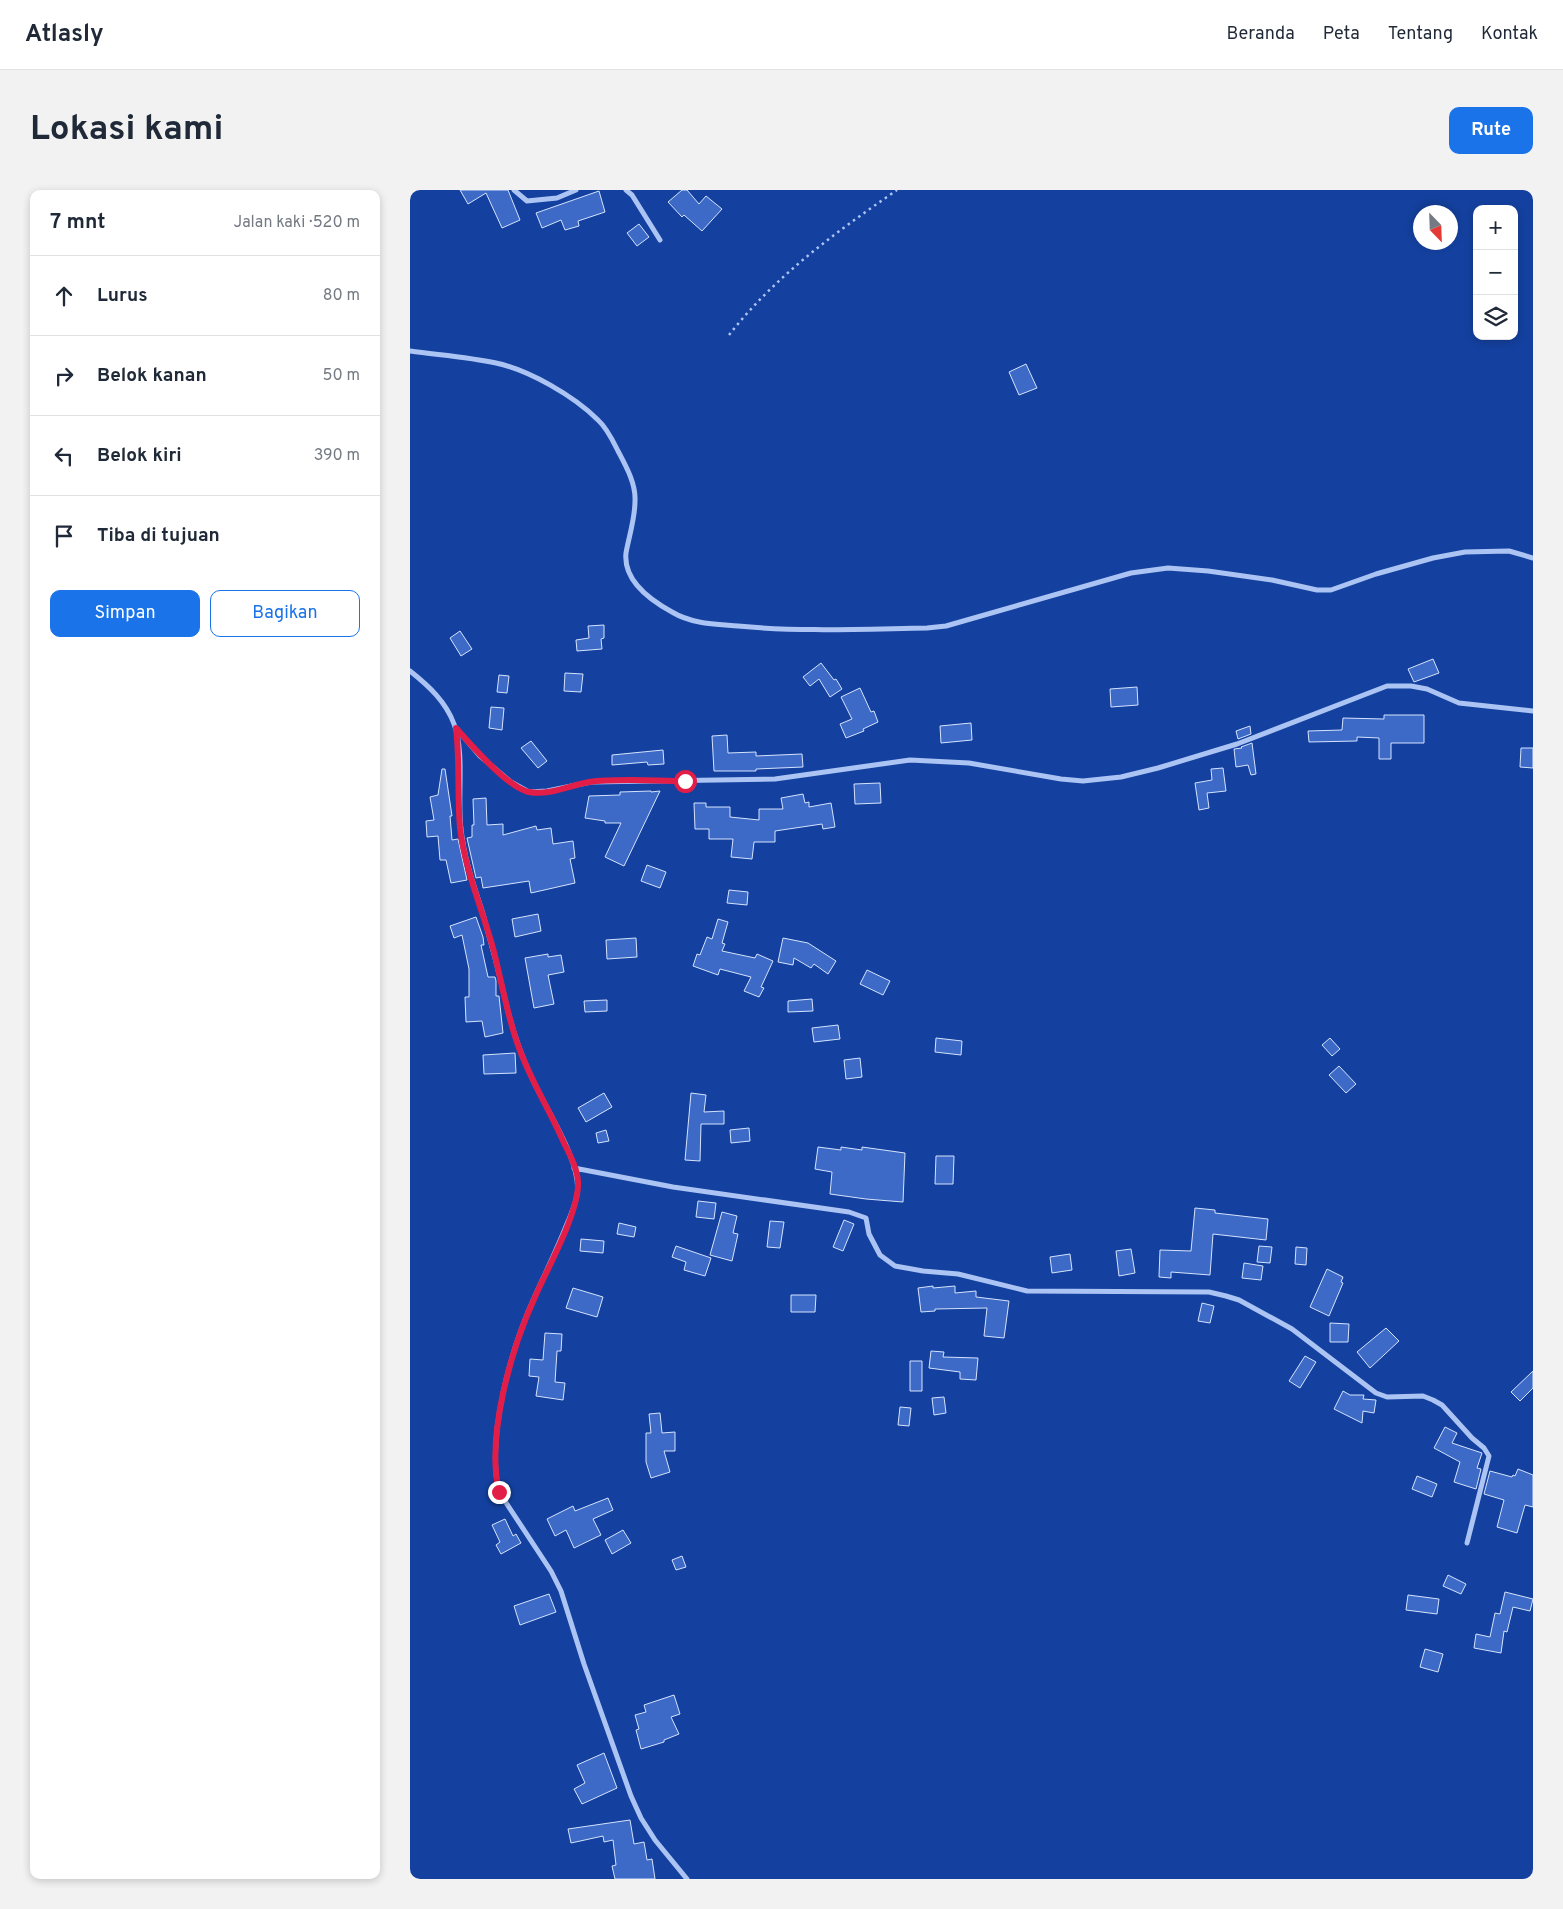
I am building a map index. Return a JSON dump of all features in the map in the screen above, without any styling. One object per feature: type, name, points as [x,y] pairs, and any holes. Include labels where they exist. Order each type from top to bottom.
[{"type":"street","points":[[514,190],[527,201],[557,198],[576,190]]},
{"type":"street","points":[[626,190],[632,196],[660,240]]},
{"type":"street","points":[[410,351],[481,360],[508,366],[526,373],[577,402],[599,421],[611,437],[621,457],[631,479],[636,500],[626,556],[628,573],[640,589],[653,600],[672,613],[698,622],[774,630],[927,628],[946,626],[1131,573],[1168,568],[1208,571],[1272,580],[1317,590],[1331,590],[1376,574],[1433,558],[1465,552],[1509,551],[1533,558]]},
{"type":"street","points":[[410,672],[441,699],[456,728],[480,756],[511,782],[530,792],[547,791],[591,782],[775,779],[910,760],[970,763],[1060,779],[1083,781],[1121,777],[1237,744],[1387,686],[1411,686],[1427,689],[1459,703],[1533,711]]},
{"type":"street","points":[[456,728],[459,751],[460,828],[468,870],[494,952],[518,1046],[532,1080],[562,1138],[578,1180],[577,1194],[556,1253],[534,1298],[514,1354],[498,1423],[496,1480],[499,1492],[552,1571],[561,1590],[619,1763],[638,1811],[655,1840],[687,1879]]},
{"type":"street","points":[[574,1168],[673,1187],[849,1212],[866,1218],[869,1234],[880,1255],[895,1266],[914,1270],[958,1274],[1027,1291],[1209,1292],[1239,1300],[1292,1329],[1376,1393],[1387,1397],[1423,1396],[1442,1405],[1472,1438],[1484,1448],[1489,1456],[1467,1543]]},
{"type":"path","points":[[730,334],[742,318],[802,261],[840,230],[896,190]]},
{"type":"building","points":[[460,190],[508,190],[520,220],[502,228],[486,193],[468,204]]},
{"type":"building","points":[[682,190],[687,190],[699,204],[706,196],[722,209],[702,231],[684,215],[682,217],[668,202]]},
{"type":"building","points":[[599,191],[605,212],[578,221],[579,226],[565,230],[561,220],[542,228],[536,213]]},
{"type":"building","points":[[639,224],[649,237],[637,246],[627,233]]},
{"type":"building","points":[[1026,364],[1037,388],[1019,395],[1009,372]]},
{"type":"building","points":[[604,625],[604,638],[601,639],[602,649],[577,651],[576,640],[589,638],[588,626]]},
{"type":"building","points":[[460,631],[472,649],[461,656],[450,638]]},
{"type":"building","points":[[1433,659],[1439,673],[1414,682],[1408,669]]},
{"type":"building","points":[[821,663],[834,680],[836,679],[842,689],[830,697],[819,679],[810,686],[803,677]]},
{"type":"building","points":[[565,673],[583,674],[581,692],[564,691]]},
{"type":"building","points":[[499,675],[509,676],[507,693],[497,692]]},
{"type":"building","points":[[1137,687],[1138,705],[1111,707],[1110,689]]},
{"type":"building","points":[[860,688],[871,712],[874,711],[878,722],[863,729],[864,731],[846,738],[840,724],[852,719],[841,697]]},
{"type":"building","points":[[491,707],[504,708],[502,730],[489,728]]},
{"type":"building","points":[[1384,715],[1424,715],[1424,743],[1391,743],[1391,759],[1379,759],[1379,738],[1357,737],[1357,741],[1309,742],[1308,731],[1342,730],[1343,718],[1384,719]]},
{"type":"building","points":[[971,723],[972,740],[941,743],[940,726]]},
{"type":"building","points":[[1250,726],[1251,734],[1238,739],[1236,731]]},
{"type":"building","points":[[727,735],[728,753],[756,752],[756,756],[802,754],[803,767],[756,769],[756,771],[714,771],[712,736]]},
{"type":"building","points":[[531,741],[547,761],[538,768],[521,748]]},
{"type":"building","points":[[1252,743],[1256,774],[1251,775],[1248,765],[1236,767],[1234,749],[1242,748]]},
{"type":"building","points":[[1521,748],[1533,748],[1533,768],[1520,767]]},
{"type":"building","points":[[663,750],[664,764],[648,765],[647,762],[612,765],[612,755]]},
{"type":"building","points":[[1223,768],[1226,791],[1207,793],[1209,808],[1199,810],[1195,783],[1212,780],[1211,769]]},
{"type":"building","points":[[442,769],[445,769],[452,816],[450,816],[452,840],[458,839],[467,880],[451,883],[446,860],[440,860],[438,836],[427,837],[426,821],[434,820],[430,797],[438,795]]},
{"type":"building","points":[[880,783],[881,803],[855,804],[854,784]]},
{"type":"building","points":[[660,791],[624,866],[605,857],[621,823],[605,823],[605,821],[585,818],[589,796]]},
{"type":"building","points":[[803,794],[805,803],[809,802],[809,807],[831,803],[835,827],[823,829],[822,824],[775,831],[775,842],[754,842],[752,859],[731,857],[733,839],[709,839],[709,829],[695,829],[694,803],[706,803],[706,807],[730,807],[730,817],[759,820],[759,809],[783,809],[781,798]]},
{"type":"building","points":[[486,798],[487,825],[503,824],[503,835],[536,826],[537,830],[551,828],[553,844],[573,841],[575,858],[570,859],[575,883],[531,893],[529,881],[483,888],[481,877],[476,878],[467,838],[472,837],[472,825],[474,825],[473,799]]},
{"type":"building","points":[[647,865],[666,872],[660,888],[641,881]]},
{"type":"building","points":[[729,890],[748,892],[747,905],[727,903]]},
{"type":"building","points":[[538,914],[541,931],[515,937],[512,919]]},
{"type":"building","points":[[476,917],[483,937],[484,945],[481,945],[488,977],[495,977],[496,981],[496,996],[499,996],[503,1033],[485,1037],[482,1021],[466,1022],[465,997],[469,997],[469,969],[462,935],[454,938],[450,926]]},
{"type":"building","points":[[718,919],[728,922],[722,943],[725,944],[722,951],[755,958],[757,954],[773,961],[761,987],[764,988],[759,997],[744,991],[751,977],[720,969],[718,975],[693,966],[697,954],[700,955],[707,937],[712,939]]},
{"type":"building","points":[[636,938],[637,957],[607,959],[606,940]]},
{"type":"building","points":[[783,938],[808,943],[836,961],[828,974],[814,964],[811,968],[794,958],[793,965],[778,962]]},
{"type":"building","points":[[548,954],[548,957],[561,955],[564,972],[548,975],[554,1004],[534,1008],[525,958]]},
{"type":"building","points":[[867,970],[890,981],[883,995],[860,984]]},
{"type":"building","points":[[812,999],[813,1011],[788,1012],[788,1001]]},
{"type":"building","points":[[607,1000],[607,1011],[585,1012],[584,1001]]},
{"type":"building","points":[[838,1025],[840,1039],[814,1042],[812,1028]]},
{"type":"building","points":[[936,1038],[962,1041],[961,1055],[935,1052]]},
{"type":"building","points":[[1330,1038],[1340,1049],[1332,1056],[1322,1045]]},
{"type":"building","points":[[515,1053],[516,1073],[484,1074],[483,1055]]},
{"type":"building","points":[[860,1058],[862,1077],[846,1079],[844,1060]]},
{"type":"building","points":[[1339,1066],[1356,1084],[1346,1093],[1329,1075]]},
{"type":"building","points":[[604,1093],[612,1107],[586,1122],[578,1108]]},
{"type":"building","points":[[691,1093],[706,1095],[704,1112],[724,1111],[724,1124],[701,1124],[700,1161],[685,1160]]},
{"type":"building","points":[[749,1128],[750,1141],[731,1143],[730,1130]]},
{"type":"building","points":[[606,1130],[609,1141],[598,1143],[596,1133]]},
{"type":"building","points":[[818,1147],[841,1150],[841,1147],[862,1150],[862,1147],[905,1153],[903,1202],[830,1194],[832,1172],[815,1169]]},
{"type":"building","points":[[936,1156],[954,1156],[953,1184],[935,1184]]},
{"type":"building","points":[[698,1201],[716,1203],[714,1219],[696,1217]]},
{"type":"building","points":[[1195,1208],[1215,1210],[1215,1213],[1268,1219],[1266,1240],[1213,1234],[1210,1275],[1171,1272],[1171,1278],[1159,1277],[1160,1250],[1191,1251]]},
{"type":"building","points":[[722,1212],[737,1216],[733,1233],[738,1234],[732,1261],[710,1255]]},
{"type":"building","points":[[844,1220],[854,1224],[843,1251],[833,1247]]},
{"type":"building","points":[[770,1221],[784,1222],[780,1248],[767,1247]]},
{"type":"building","points":[[619,1223],[636,1227],[634,1237],[617,1234]]},
{"type":"building","points":[[581,1239],[604,1241],[603,1253],[580,1251]]},
{"type":"building","points":[[676,1246],[711,1258],[705,1276],[684,1270],[686,1262],[672,1257]]},
{"type":"building","points":[[1259,1246],[1272,1247],[1270,1263],[1257,1262]]},
{"type":"building","points":[[1296,1247],[1307,1248],[1306,1265],[1295,1264]]},
{"type":"building","points":[[1131,1249],[1135,1273],[1119,1276],[1116,1251]]},
{"type":"building","points":[[1070,1254],[1072,1270],[1052,1273],[1050,1257]]},
{"type":"building","points":[[1244,1263],[1263,1266],[1261,1280],[1242,1278]]},
{"type":"building","points":[[1327,1269],[1343,1277],[1341,1282],[1343,1283],[1329,1316],[1310,1307]]},
{"type":"building","points":[[933,1286],[933,1288],[955,1286],[955,1293],[976,1291],[976,1297],[1009,1301],[1004,1338],[984,1336],[987,1308],[935,1309],[935,1311],[921,1312],[918,1288]]},
{"type":"building","points":[[573,1288],[603,1297],[597,1317],[566,1308]]},
{"type":"building","points":[[791,1295],[816,1295],[815,1312],[791,1312]]},
{"type":"building","points":[[1202,1303],[1214,1306],[1210,1323],[1198,1321]]},
{"type":"building","points":[[1330,1323],[1349,1324],[1348,1342],[1330,1342]]},
{"type":"building","points":[[1386,1328],[1399,1341],[1370,1368],[1357,1352]]},
{"type":"building","points":[[545,1333],[562,1334],[561,1351],[557,1351],[555,1382],[565,1383],[563,1400],[536,1396],[539,1377],[529,1376],[530,1359],[543,1360]]},
{"type":"building","points":[[931,1351],[944,1352],[943,1357],[978,1358],[976,1380],[960,1379],[960,1372],[929,1368]]},
{"type":"building","points":[[1305,1356],[1316,1362],[1300,1388],[1289,1381]]},
{"type":"building","points":[[910,1361],[922,1361],[922,1391],[910,1391]]},
{"type":"building","points":[[1533,1371],[1533,1388],[1520,1401],[1511,1392]]},
{"type":"building","points":[[1343,1391],[1350,1395],[1364,1395],[1363,1399],[1376,1400],[1374,1413],[1363,1411],[1362,1423],[1334,1409]]},
{"type":"building","points":[[944,1397],[946,1413],[934,1415],[932,1398]]},
{"type":"building","points":[[900,1407],[911,1408],[909,1426],[898,1425]]},
{"type":"building","points":[[660,1413],[662,1433],[675,1432],[675,1451],[664,1451],[670,1472],[651,1478],[646,1462],[646,1433],[651,1433],[649,1414]]},
{"type":"building","points":[[1445,1427],[1457,1433],[1452,1443],[1482,1453],[1477,1468],[1481,1469],[1476,1489],[1454,1482],[1460,1462],[1434,1448]]},
{"type":"building","points":[[1518,1469],[1533,1475],[1533,1507],[1525,1505],[1517,1533],[1497,1527],[1504,1500],[1484,1494],[1490,1471],[1512,1477],[1513,1475],[1515,1476]]},
{"type":"building","points":[[1417,1476],[1437,1484],[1432,1497],[1412,1489]]},
{"type":"building","points":[[608,1498],[613,1510],[593,1519],[601,1535],[574,1548],[566,1530],[555,1536],[547,1519],[573,1506],[575,1511]]},
{"type":"building","points":[[505,1519],[513,1536],[516,1534],[521,1543],[501,1554],[496,1545],[500,1542],[492,1525]]},
{"type":"building","points":[[623,1530],[631,1543],[612,1554],[605,1540]]},
{"type":"building","points":[[682,1556],[686,1567],[676,1570],[672,1560]]},
{"type":"building","points":[[1448,1575],[1466,1584],[1461,1594],[1443,1586]]},
{"type":"building","points":[[1505,1592],[1533,1599],[1530,1611],[1513,1607],[1507,1632],[1504,1631],[1501,1653],[1474,1648],[1476,1634],[1490,1637],[1495,1613],[1500,1614]]},
{"type":"building","points":[[549,1594],[556,1612],[520,1625],[514,1606]]},
{"type":"building","points":[[1408,1595],[1439,1599],[1437,1614],[1406,1610]]},
{"type":"building","points":[[1425,1649],[1443,1654],[1438,1672],[1420,1667]]},
{"type":"building","points":[[674,1695],[680,1714],[671,1717],[679,1734],[664,1740],[664,1742],[641,1749],[636,1730],[639,1729],[635,1715],[646,1712],[644,1705]]},
{"type":"building","points":[[604,1753],[617,1788],[582,1804],[574,1789],[585,1783],[577,1765]]},
{"type":"building","points":[[630,1820],[634,1844],[644,1842],[647,1860],[652,1859],[655,1879],[615,1879],[612,1866],[616,1865],[613,1840],[604,1842],[603,1836],[571,1843],[568,1829]]},
{"type":"route","points":[[499,1492],[496,1480],[496,1452],[498,1423],[503,1396],[516,1346],[534,1298],[556,1253],[572,1212],[577,1194],[578,1180],[569,1153],[532,1080],[518,1046],[494,952],[468,870],[460,828],[459,751],[456,728],[480,756],[511,782],[530,792],[547,791],[591,782],[685,781]]}]
